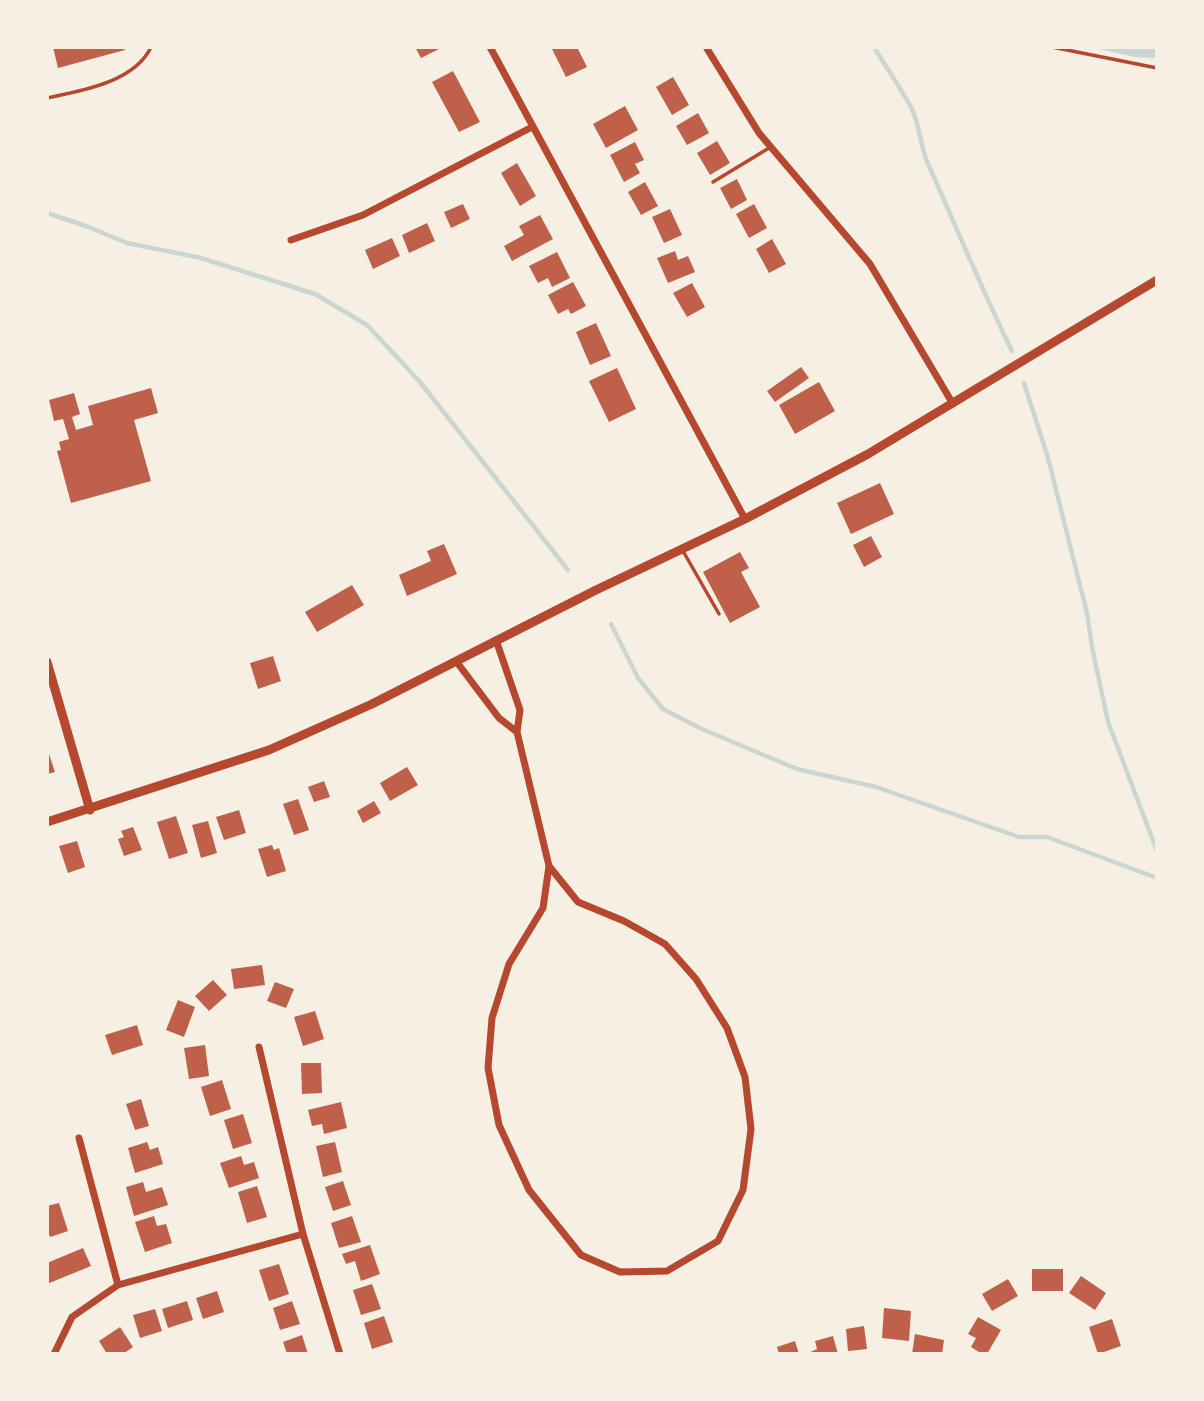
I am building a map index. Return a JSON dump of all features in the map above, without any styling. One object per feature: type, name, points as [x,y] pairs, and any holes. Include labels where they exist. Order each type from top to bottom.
[{"type":"street","points":[[490,47],[745,519]]},
{"type":"street","points":[[706,47],[759,133],[870,264],[953,404]]},
{"type":"street","points":[[291,240],[363,215],[532,127]]},
{"type":"street","points":[[47,822],[269,750],[372,704],[496,640],[745,519],[868,454],[1157,280]]},
{"type":"street","points":[[496,640],[520,710],[517,732],[549,866],[543,908],[509,964],[492,1018],[488,1068],[499,1125],[529,1190],[581,1255],[620,1272],[667,1271],[718,1241],[743,1190],[751,1129],[745,1077],[727,1028],[696,979],[665,944],[624,921],[578,902],[549,866]]},
{"type":"street","points":[[456,661],[499,718],[517,732]]},
{"type":"street","points":[[47,662],[90,810]]},
{"type":"street","points":[[258,1047],[303,1234],[340,1354]]},
{"type":"street","points":[[79,1138],[118,1285]]},
{"type":"street","points":[[54,1354],[72,1317],[118,1285],[303,1234]]},
{"type":"lane","points":[[47,98],[75,92],[122,76],[146,58],[150,47]]},
{"type":"lane","points":[[1052,47],[1157,68]]},
{"type":"lane","points":[[713,182],[771,146]]},
{"type":"lane","points":[[682,549],[719,614]]},
{"type":"shaded area","points":[[1092,47],[1157,47],[1157,58],[1134,57]]},
{"type":"building","points":[[53,47],[124,47],[125,50],[58,68]]},
{"type":"building","points":[[415,47],[443,47],[421,58]]},
{"type":"building","points":[[551,47],[577,47],[587,67],[566,77]]},
{"type":"building","points":[[453,71],[480,122],[459,132],[432,82]]},
{"type":"building","points":[[673,77],[689,105],[672,115],[656,87]]},
{"type":"building","points":[[625,106],[638,130],[606,148],[593,124]]},
{"type":"building","points":[[698,113],[709,133],[687,145],[676,126]]},
{"type":"building","points":[[717,141],[730,163],[710,175],[697,153]]},
{"type":"building","points":[[635,142],[644,160],[635,164],[640,173],[624,182],[610,155]]},
{"type":"building","points":[[517,163],[536,196],[520,206],[501,173]]},
{"type":"building","points":[[737,179],[747,200],[731,209],[720,188]]},
{"type":"building","points":[[645,182],[658,206],[641,215],[628,192]]},
{"type":"building","points":[[463,204],[470,219],[451,228],[444,212]]},
{"type":"building","points":[[754,204],[767,228],[749,238],[736,214]]},
{"type":"building","points":[[670,209],[682,235],[664,243],[652,217]]},
{"type":"building","points":[[540,215],[553,239],[512,261],[504,246],[524,235],[519,226]]},
{"type":"building","points":[[427,223],[435,241],[409,253],[402,235]]},
{"type":"building","points":[[392,238],[400,256],[373,269],[365,250]]},
{"type":"building","points":[[772,239],[786,264],[769,273],[756,249]]},
{"type":"building","points":[[675,251],[678,260],[688,256],[695,272],[668,283],[657,258]]},
{"type":"building","points":[[557,252],[570,278],[552,287],[548,278],[538,283],[529,266]]},
{"type":"building","points":[[573,282],[586,306],[571,314],[568,309],[558,314],[548,295]]},
{"type":"building","points":[[692,283],[705,307],[687,317],[673,293]]},
{"type":"building","points":[[596,323],[611,356],[590,365],[576,332]]},
{"type":"building","points":[[801,367],[809,378],[775,402],[767,391]]},
{"type":"building","points":[[617,368],[636,409],[609,422],[589,381]]},
{"type":"building","points":[[819,382],[835,411],[795,434],[779,405]]},
{"type":"building","points":[[151,388],[158,413],[134,420],[151,481],[71,503],[57,451],[61,450],[59,442],[69,439],[63,419],[54,421],[49,400],[74,393],[80,414],[72,417],[76,430],[93,425],[88,406]]},
{"type":"building","points":[[880,483],[894,514],[851,534],[837,503]]},
{"type":"building","points":[[871,536],[882,557],[864,567],[853,545]]},
{"type":"building","points":[[444,544],[457,574],[407,596],[399,575],[431,561],[427,551]]},
{"type":"building","points":[[740,552],[749,568],[741,572],[760,607],[730,623],[703,572]]},
{"type":"building","points":[[352,585],[364,605],[317,632],[305,612]]},
{"type":"building","points":[[273,656],[281,681],[258,689],[250,663]]},
{"type":"building","points":[[47,748],[55,772],[47,774]]},
{"type":"building","points":[[407,767],[418,785],[390,801],[380,783]]},
{"type":"building","points":[[324,781],[330,797],[314,802],[308,787]]},
{"type":"building","points":[[298,799],[309,830],[294,835],[283,804]]},
{"type":"building","points":[[374,801],[381,813],[363,823],[357,811]]},
{"type":"building","points":[[239,810],[246,833],[224,840],[216,817]]},
{"type":"building","points":[[176,816],[188,853],[169,859],[157,822]]},
{"type":"building","points":[[208,821],[217,853],[201,858],[192,825]]},
{"type":"building","points":[[133,827],[142,850],[124,856],[118,839],[124,837],[121,831]]},
{"type":"building","points":[[77,841],[85,867],[68,873],[59,846]]},
{"type":"building","points":[[272,845],[274,850],[279,848],[286,871],[267,877],[258,849]]},
{"type":"building","points":[[262,965],[265,985],[234,989],[231,969]]},
{"type":"building","points":[[213,980],[227,995],[209,1011],[195,996]]},
{"type":"building","points":[[275,982],[294,989],[286,1008],[267,1001]]},
{"type":"building","points":[[178,1000],[195,1007],[184,1037],[166,1030]]},
{"type":"building","points":[[315,1011],[324,1039],[303,1046],[294,1017]]},
{"type":"building","points":[[137,1025],[143,1045],[112,1055],[105,1035]]},
{"type":"building","points":[[205,1045],[209,1076],[189,1079],[184,1048]]},
{"type":"building","points":[[301,1063],[321,1063],[322,1093],[302,1094]]},
{"type":"building","points":[[222,1080],[231,1109],[210,1116],[201,1087]]},
{"type":"building","points":[[141,1099],[149,1126],[135,1130],[126,1104]]},
{"type":"building","points":[[341,1102],[347,1128],[324,1134],[322,1124],[312,1126],[308,1110]]},
{"type":"building","points":[[243,1114],[252,1143],[233,1149],[224,1120]]},
{"type":"building","points":[[147,1142],[150,1150],[158,1147],[163,1164],[135,1173],[128,1148]]},
{"type":"building","points":[[335,1142],[342,1172],[323,1177],[316,1146]]},
{"type":"building","points":[[241,1156],[244,1165],[254,1162],[259,1178],[229,1188],[220,1163]]},
{"type":"building","points":[[343,1181],[351,1205],[333,1211],[325,1187]]},
{"type":"building","points":[[143,1182],[146,1192],[162,1187],[168,1205],[134,1216],[126,1187]]},
{"type":"building","points":[[257,1186],[267,1217],[247,1223],[238,1192]]},
{"type":"building","points":[[59,1203],[68,1231],[50,1237],[47,1229],[47,1206]]},
{"type":"building","points":[[154,1216],[157,1226],[166,1224],[172,1243],[145,1252],[135,1222]]},
{"type":"building","points":[[352,1216],[361,1242],[339,1248],[331,1223]]},
{"type":"building","points":[[370,1245],[380,1274],[361,1281],[355,1261],[346,1264],[342,1254]]},
{"type":"building","points":[[83,1248],[91,1266],[47,1284],[47,1263]]},
{"type":"building","points":[[279,1264],[289,1294],[269,1301],[259,1270]]},
{"type":"building","points":[[1032,1269],[1063,1269],[1063,1291],[1032,1291]]},
{"type":"building","points":[[1081,1276],[1106,1293],[1095,1310],[1069,1293]]},
{"type":"building","points":[[1008,1279],[1018,1296],[992,1311],[982,1294]]},
{"type":"building","points":[[372,1284],[381,1309],[361,1315],[353,1290]]},
{"type":"building","points":[[217,1291],[224,1312],[203,1319],[196,1298]]},
{"type":"building","points":[[187,1301],[193,1320],[168,1328],[162,1309]]},
{"type":"building","points":[[292,1301],[300,1324],[280,1330],[273,1308]]},
{"type":"building","points":[[884,1308],[911,1311],[909,1341],[882,1338]]},
{"type":"building","points":[[155,1309],[162,1331],[140,1338],[133,1315]]},
{"type":"building","points":[[384,1316],[393,1342],[372,1349],[364,1323]]},
{"type":"building","points":[[978,1317],[1001,1330],[987,1354],[971,1347],[976,1338],[968,1334]]},
{"type":"building","points":[[1112,1319],[1121,1346],[1098,1354],[1089,1327]]},
{"type":"building","points":[[864,1326],[867,1349],[848,1351],[846,1329]]},
{"type":"building","points":[[120,1327],[133,1347],[123,1354],[107,1354],[99,1341]]},
{"type":"building","points":[[915,1334],[944,1340],[942,1354],[912,1354]]},
{"type":"building","points":[[302,1335],[308,1354],[287,1354],[283,1342]]},
{"type":"building","points":[[833,1336],[838,1354],[806,1354],[817,1349],[815,1341]]},
{"type":"building","points":[[795,1341],[799,1354],[779,1354],[777,1347]]},
{"type":"waterway","points":[[874,47],[911,107],[928,164],[1012,351]]},
{"type":"waterway","points":[[47,213],[127,243],[201,258],[315,294],[367,325],[420,382],[568,570]]},
{"type":"waterway","points":[[1024,383],[1048,458],[1087,613],[1108,722],[1157,851]]},
{"type":"waterway","points":[[611,624],[638,678],[663,709],[702,729],[797,769],[876,787],[1019,837],[1047,837],[1157,878]]}]
